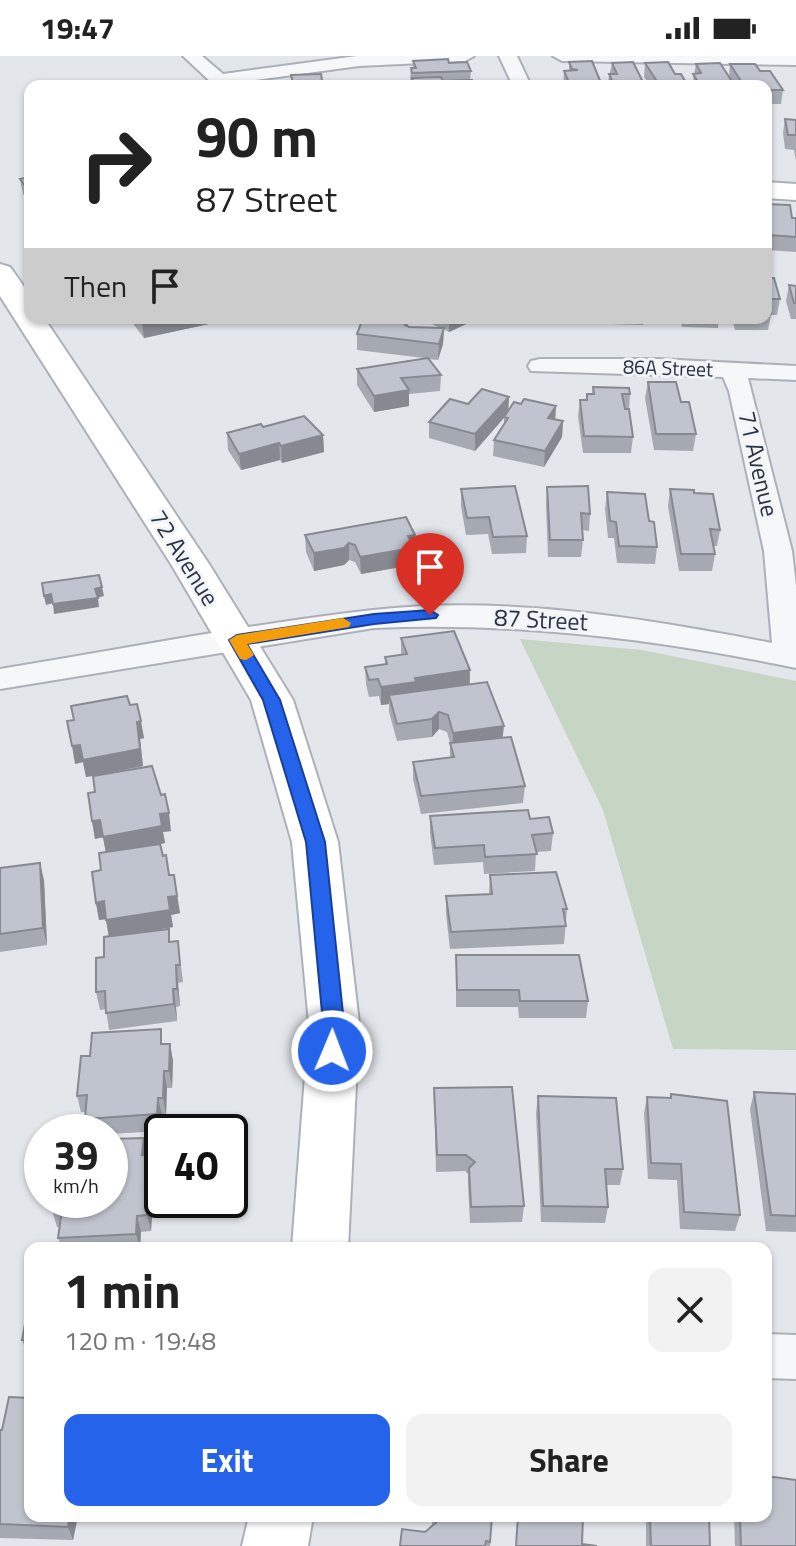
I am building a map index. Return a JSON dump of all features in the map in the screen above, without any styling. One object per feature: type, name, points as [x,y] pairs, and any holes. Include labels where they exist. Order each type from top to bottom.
[{"type":"street","points":[[192,56],[219,80],[359,61],[465,56]]},
{"type":"street","points":[[508,56],[519,80]]},
{"type":"street","points":[[562,56],[796,60]]},
{"type":"street","points":[[772,190],[796,192]]},
{"type":"street","points":[[0,264],[24,259]]},
{"type":"street","name":"72 Avenue","points":[[0,273],[24,310]]},
{"type":"street","name":"72 Avenue","points":[[33,324],[237,640],[272,700],[315,842],[334,1023],[320,1242]]},
{"type":"street","name":"86A Street","points":[[540,366],[796,373]]},
{"type":"street","name":"71 Avenue","points":[[732,370],[741,391],[778,551],[792,657]]},
{"type":"street","name":"87 Street","points":[[0,679],[374,619],[430,615],[545,618],[605,624],[792,657]]},
{"type":"street","points":[[772,1356],[796,1357]]},
{"type":"street","points":[[275,1546],[280,1522]]},
{"type":"green space","points":[[520,639],[642,650],[796,681],[796,1050],[673,1049],[603,810]]},
{"type":"building","points":[[448,59],[449,63],[467,62],[471,71],[412,73],[411,68],[416,68],[413,61]]},
{"type":"building","points":[[592,61],[600,80],[568,80],[564,71],[578,70],[572,69],[569,62]]},
{"type":"building","points":[[633,62],[642,80],[612,80],[609,74],[617,74],[612,63]]},
{"type":"building","points":[[668,62],[675,74],[681,74],[684,80],[656,80],[645,63]]},
{"type":"building","points":[[720,63],[731,80],[697,80],[693,74],[701,73],[696,64]]},
{"type":"building","points":[[730,64],[755,64],[760,71],[770,71],[783,90],[772,90],[772,80],[740,80]]},
{"type":"building","points":[[321,74],[322,80],[292,80],[291,75]]},
{"type":"building","points":[[441,77],[442,80],[413,80]]},
{"type":"building","points":[[785,119],[796,120],[796,135],[788,135]]},
{"type":"building","points":[[772,204],[790,205],[792,218],[796,218],[796,237],[772,235]]},
{"type":"building","points":[[772,278],[774,278],[780,299],[772,299]]},
{"type":"building","points":[[789,285],[796,286],[796,303],[794,303]]},
{"type":"building","points":[[361,324],[444,328],[439,344],[357,334]]},
{"type":"building","points":[[428,358],[441,375],[401,378],[409,390],[374,396],[357,369]]},
{"type":"building","points":[[648,382],[676,382],[681,402],[689,402],[696,434],[656,434]]},
{"type":"building","points":[[593,387],[629,388],[630,394],[622,394],[625,409],[629,409],[633,437],[584,436],[580,400],[587,400],[587,394],[594,394]]},
{"type":"building","points":[[482,389],[509,397],[475,434],[429,422],[450,399],[468,404]]},
{"type":"building","points":[[524,399],[556,406],[548,418],[563,421],[545,451],[494,440],[514,402],[521,404]]},
{"type":"building","points":[[304,416],[323,435],[239,454],[227,433],[261,424],[263,427]]},
{"type":"building","points":[[515,486],[527,536],[493,537],[489,517],[467,518],[461,489]]},
{"type":"building","points":[[588,486],[590,514],[581,513],[583,540],[550,540],[547,487]]},
{"type":"building","points":[[670,489],[713,494],[720,530],[710,529],[715,554],[681,554]]},
{"type":"building","points":[[607,492],[645,494],[649,521],[654,522],[657,547],[619,546],[616,522],[610,521]]},
{"type":"building","points":[[406,517],[415,535],[408,536],[414,546],[412,548],[360,557],[355,545],[349,543],[344,548],[314,553],[305,535]]},
{"type":"building","points":[[99,575],[102,587],[95,589],[98,598],[53,604],[51,594],[44,596],[42,583]]},
{"type":"building","points":[[454,631],[470,670],[415,678],[416,682],[381,687],[378,679],[369,680],[365,667],[387,664],[385,657],[407,654],[401,638]]},
{"type":"building","points":[[487,682],[504,726],[453,733],[448,715],[439,712],[432,719],[397,724],[389,695]]},
{"type":"building","points":[[127,696],[130,705],[137,704],[141,721],[137,722],[140,749],[83,760],[80,745],[72,746],[67,721],[74,720],[71,706]]},
{"type":"building","points":[[511,737],[525,786],[421,796],[413,762],[454,757],[450,743]]},
{"type":"building","points":[[152,766],[161,795],[165,794],[169,813],[160,814],[162,826],[103,837],[100,820],[92,821],[88,793],[95,792],[93,776]]},
{"type":"building","points":[[528,810],[530,819],[549,817],[553,833],[532,835],[537,854],[485,857],[484,845],[435,848],[430,816]]},
{"type":"building","points":[[160,844],[163,856],[166,855],[169,875],[174,875],[177,896],[168,897],[170,910],[106,920],[104,901],[96,903],[92,872],[101,870],[99,853]]},
{"type":"building","points":[[40,863],[43,928],[0,934],[0,868]]},
{"type":"building","points":[[556,872],[567,909],[563,909],[566,926],[451,932],[446,896],[492,894],[490,875]]},
{"type":"building","points":[[169,929],[169,942],[178,941],[180,965],[176,965],[174,1004],[106,1013],[105,991],[96,992],[96,958],[104,957],[104,937]]},
{"type":"building","points":[[456,955],[579,955],[588,1001],[520,1001],[519,990],[457,990]]},
{"type":"building","points":[[161,1029],[161,1044],[170,1044],[169,1071],[164,1071],[163,1098],[158,1098],[157,1114],[85,1114],[87,1095],[77,1096],[81,1056],[90,1056],[92,1033]]},
{"type":"building","points":[[512,1087],[524,1206],[471,1207],[469,1168],[475,1162],[466,1155],[437,1155],[434,1088]]},
{"type":"building","points":[[754,1092],[796,1094],[796,1216],[771,1215]]},
{"type":"building","points":[[671,1094],[727,1101],[740,1215],[684,1212],[681,1164],[651,1163],[647,1097],[671,1098]]},
{"type":"building","points":[[538,1096],[616,1098],[623,1169],[605,1169],[608,1207],[543,1206]]},
{"type":"building","points":[[128,1138],[144,1138],[144,1215],[137,1216],[136,1234],[58,1238],[61,1218],[128,1218]]},
{"type":"building","points":[[9,1397],[24,1398],[24,1522],[69,1522],[68,1527],[0,1524],[2,1430]]},
{"type":"building","points":[[772,1477],[796,1480],[796,1546],[741,1546],[740,1522],[772,1522]]},
{"type":"building","points":[[437,1522],[492,1522],[490,1542],[486,1541],[485,1546],[400,1546],[402,1529],[425,1532]]},
{"type":"building","points":[[518,1522],[583,1522],[582,1544],[597,1546],[516,1546]]},
{"type":"building","points":[[650,1522],[709,1522],[710,1546],[651,1546]]},
{"type":"slow traffic","points":[[246,655],[237,640],[343,623]]},
{"type":"route","points":[[332,1051],[334,1023],[315,842],[272,700],[237,640],[374,619],[430,615]]}]
